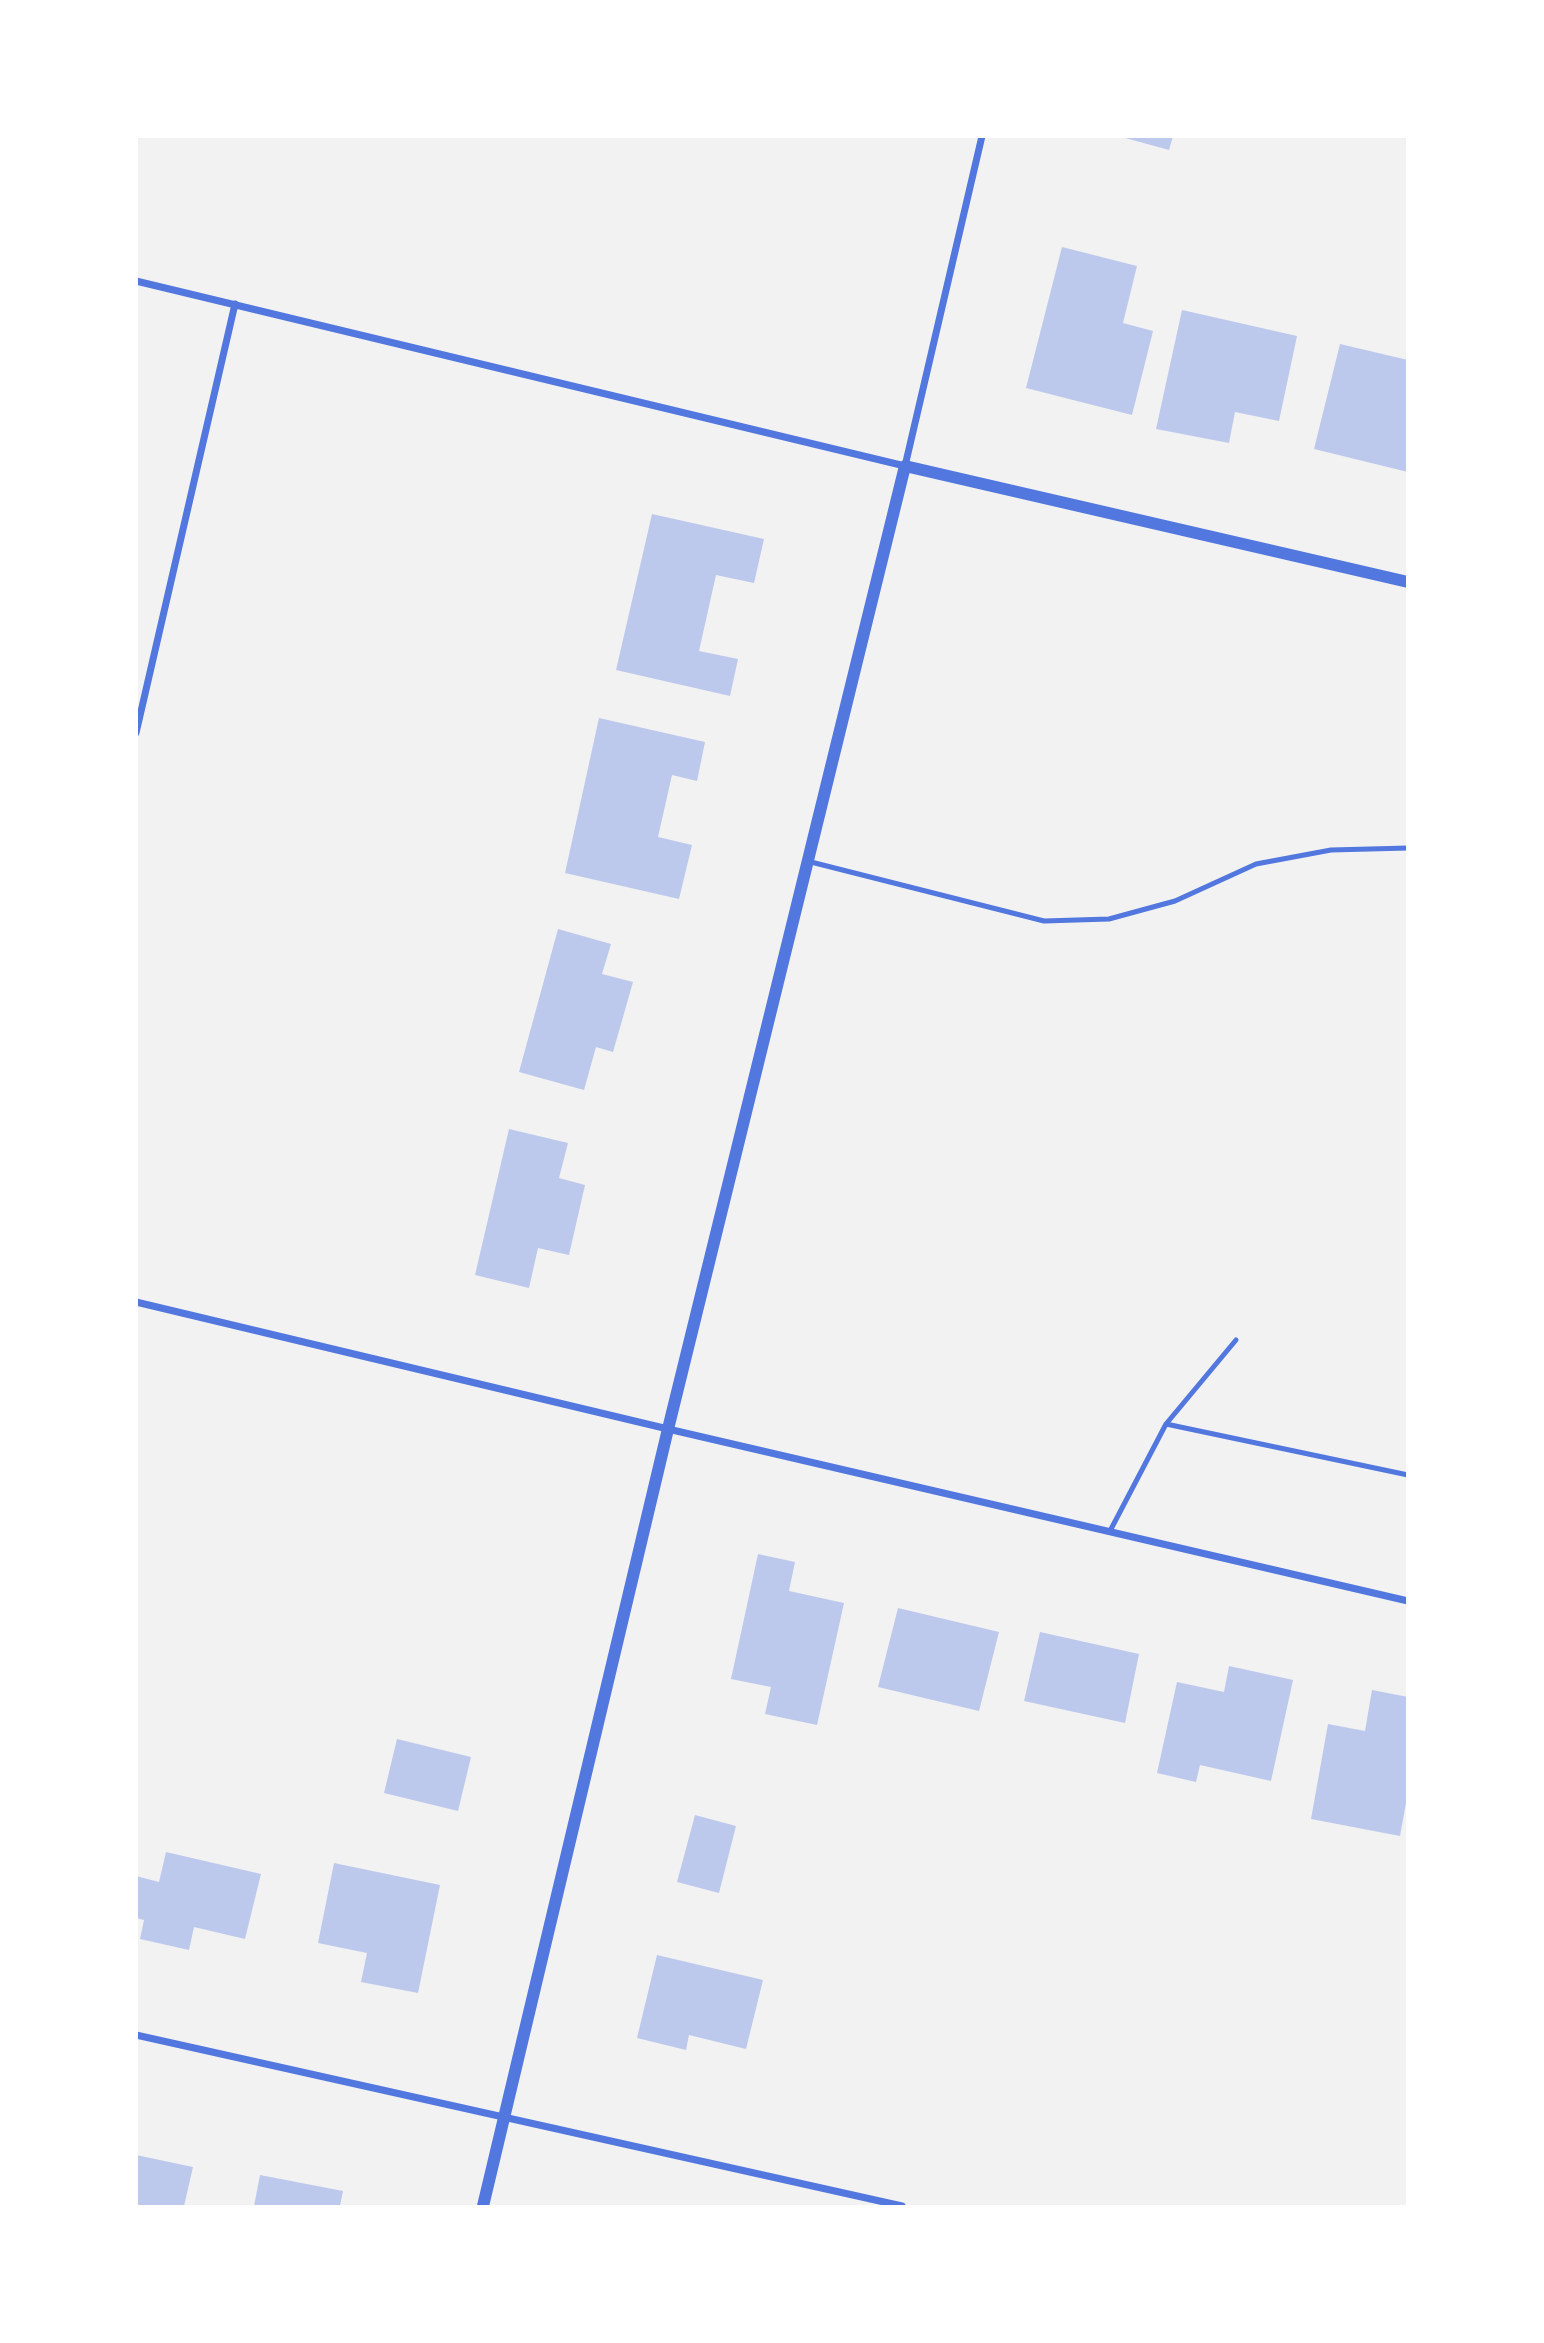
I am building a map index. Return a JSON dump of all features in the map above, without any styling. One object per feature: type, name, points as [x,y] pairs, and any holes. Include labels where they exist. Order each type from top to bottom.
[{"type":"street","points":[[483,2207],[668,1429],[905,466],[982,136]]},
{"type":"street","points":[[136,281],[905,466],[1408,582]]},
{"type":"street","points":[[136,733],[235,304]]},
{"type":"street","points":[[136,1302],[1408,1601]]},
{"type":"street","points":[[136,2035],[902,2207]]},
{"type":"lane","points":[[807,862],[1044,920],[1083,920],[1109,919],[1175,901],[1256,864],[1331,850],[1408,848]]},
{"type":"lane","points":[[1110,1531],[1166,1424],[1236,1340]]},
{"type":"lane","points":[[1166,1424],[1408,1475]]},
{"type":"building","points":[[1118,136],[1173,136],[1169,150]]},
{"type":"building","points":[[1062,247],[1137,266],[1123,323],[1153,331],[1132,415],[1026,388]]},
{"type":"building","points":[[1182,310],[1297,336],[1279,421],[1235,412],[1229,443],[1156,429]]},
{"type":"building","points":[[1340,344],[1408,360],[1408,472],[1314,449]]},
{"type":"building","points":[[652,514],[764,539],[754,583],[716,575],[699,651],[738,659],[730,696],[616,670]]},
{"type":"building","points":[[599,718],[705,742],[697,781],[672,775],[658,837],[692,845],[679,899],[565,873]]},
{"type":"building","points":[[558,929],[611,944],[602,974],[633,982],[613,1052],[596,1047],[584,1090],[519,1072]]},
{"type":"building","points":[[509,1129],[568,1143],[559,1178],[585,1185],[569,1255],[538,1248],[529,1288],[475,1275]]},
{"type":"building","points":[[758,1554],[795,1562],[789,1591],[844,1603],[817,1725],[765,1714],[771,1687],[731,1679]]},
{"type":"building","points":[[898,1608],[999,1632],[979,1711],[878,1687]]},
{"type":"building","points":[[1040,1632],[1139,1654],[1125,1723],[1024,1701]]},
{"type":"building","points":[[1229,1666],[1293,1680],[1271,1781],[1200,1765],[1196,1782],[1157,1773],[1177,1682],[1224,1692]]},
{"type":"building","points":[[1372,1690],[1408,1697],[1408,1792],[1400,1836],[1311,1819],[1328,1724],[1365,1731]]},
{"type":"building","points":[[397,1739],[471,1757],[458,1811],[384,1793]]},
{"type":"building","points":[[695,1815],[736,1826],[719,1893],[677,1882]]},
{"type":"building","points":[[166,1852],[261,1874],[245,1939],[194,1927],[189,1950],[140,1939],[144,1920],[136,1918],[136,1876],[159,1882]]},
{"type":"building","points":[[334,1863],[440,1885],[418,1993],[361,1982],[367,1953],[318,1943]]},
{"type":"building","points":[[657,1955],[763,1980],[746,2049],[689,2035],[686,2050],[637,2038]]},
{"type":"building","points":[[136,2155],[193,2167],[184,2206],[136,2206]]},
{"type":"building","points":[[260,2175],[343,2191],[340,2206],[254,2206]]}]
